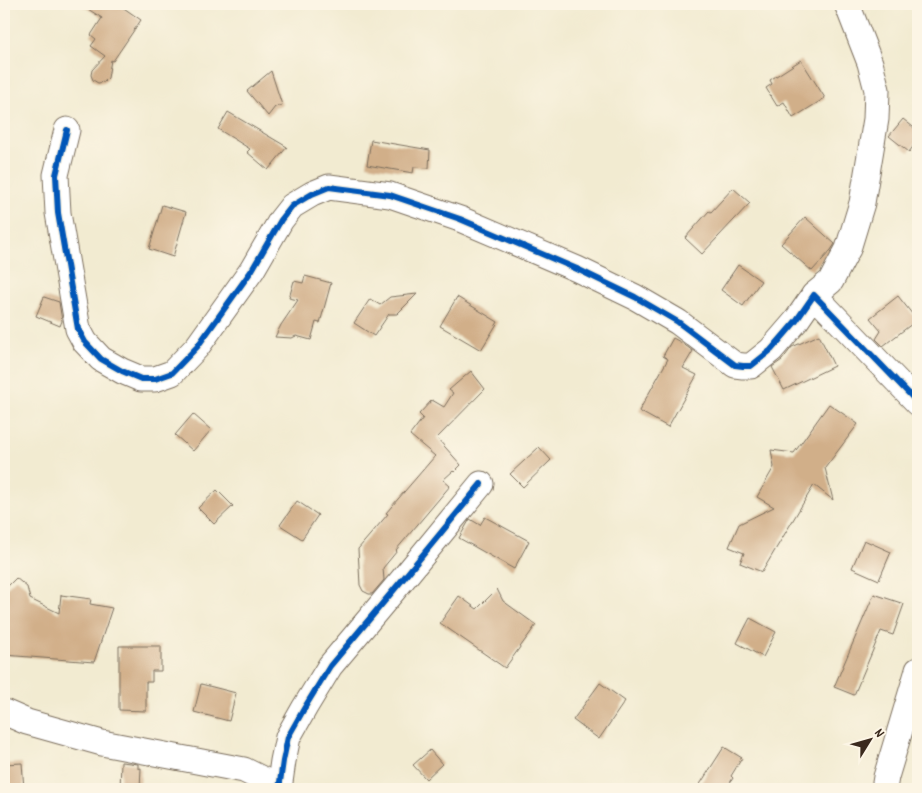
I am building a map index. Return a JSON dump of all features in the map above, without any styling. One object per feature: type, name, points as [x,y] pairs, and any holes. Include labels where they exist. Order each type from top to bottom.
[{"type":"street","points":[[67,130],[56,175],[58,213],[78,329],[85,342],[101,359],[141,379],[155,379],[172,373],[197,347],[252,270],[281,220],[292,206],[329,186],[390,195],[460,219],[577,269],[635,297],[678,322],[735,365],[751,366],[771,350],[796,321],[814,295],[831,281],[848,249],[862,203],[876,119],[877,90],[870,63],[847,4]]},
{"type":"street","points":[[814,295],[918,403]]},
{"type":"street","points":[[4,712],[27,722],[102,743],[244,770],[278,789],[288,737],[330,666],[481,484]]},
{"type":"street","points":[[884,789],[918,670]]},
{"type":"building","points":[[80,4],[118,4],[141,20],[113,61],[111,60],[108,78],[104,82],[98,83],[93,80],[91,75],[92,70],[105,56],[91,46],[96,39],[91,35],[102,18]]},
{"type":"building","points":[[801,60],[825,98],[793,118],[784,102],[777,106],[766,88],[772,84],[770,80]]},
{"type":"building","points":[[271,71],[282,105],[275,107],[268,116],[247,91]]},
{"type":"building","points":[[228,112],[287,147],[268,170],[247,152],[250,149],[218,129]]},
{"type":"building","points":[[903,119],[918,131],[918,140],[909,152],[889,136]]},
{"type":"building","points":[[371,140],[430,150],[429,168],[414,167],[413,173],[367,165]]},
{"type":"building","points":[[733,188],[750,203],[702,254],[685,238]]},
{"type":"building","points":[[162,205],[186,212],[173,257],[149,249]]},
{"type":"building","points":[[805,217],[835,244],[812,271],[781,244]]},
{"type":"building","points":[[738,265],[761,281],[743,306],[721,290]]},
{"type":"building","points":[[305,276],[331,283],[320,323],[316,322],[311,340],[296,336],[292,338],[275,337],[298,300],[289,298],[294,281],[303,283]]},
{"type":"building","points":[[417,294],[397,314],[389,314],[374,336],[354,323],[370,299],[380,305],[390,297]]},
{"type":"building","points":[[898,296],[917,320],[883,346],[876,339],[881,331],[870,318]]},
{"type":"building","points":[[44,297],[59,302],[62,321],[60,326],[36,316]]},
{"type":"building","points":[[457,297],[498,322],[481,350],[440,326]]},
{"type":"building","points":[[819,335],[834,366],[784,390],[772,367],[782,360],[792,347]]},
{"type":"building","points":[[673,338],[693,351],[683,368],[697,375],[668,427],[639,411],[668,359],[663,356]]},
{"type":"building","points":[[471,371],[485,389],[437,438],[461,465],[443,480],[450,486],[396,550],[383,568],[384,580],[372,594],[369,594],[363,591],[360,585],[358,549],[435,456],[410,435],[423,418],[419,414],[432,400],[444,407],[453,393],[449,390]]},
{"type":"building","points":[[829,404],[858,424],[825,468],[833,500],[814,485],[762,572],[740,563],[744,553],[729,547],[739,524],[774,507],[757,497],[774,467],[771,450],[794,453]]},
{"type":"building","points":[[193,414],[211,430],[193,451],[175,435]]},
{"type":"building","points":[[539,447],[551,460],[523,487],[510,474]]},
{"type":"building","points":[[217,490],[233,506],[214,524],[198,508]]},
{"type":"building","points":[[297,501],[318,515],[302,539],[280,525]]},
{"type":"building","points":[[485,517],[529,541],[514,569],[459,538],[470,519],[480,525]]},
{"type":"building","points":[[864,540],[891,552],[879,580],[852,568]]},
{"type":"building","points":[[16,578],[27,587],[30,599],[59,613],[61,595],[91,599],[90,604],[112,608],[94,662],[4,655],[4,598],[6,588]]},
{"type":"building","points":[[497,589],[503,601],[536,625],[505,668],[440,623],[459,596],[477,609]]},
{"type":"building","points":[[874,594],[904,604],[893,635],[881,631],[854,695],[834,687]]},
{"type":"building","points":[[750,618],[776,632],[763,657],[737,643]]},
{"type":"building","points":[[119,646],[161,646],[161,671],[152,671],[152,682],[146,682],[146,711],[119,710]]},
{"type":"building","points":[[600,683],[625,701],[599,739],[573,720]]},
{"type":"building","points":[[201,684],[236,693],[229,721],[194,712]]},
{"type":"building","points":[[724,747],[742,758],[731,776],[733,778],[726,789],[697,789]]},
{"type":"building","points":[[430,750],[442,764],[426,779],[413,765]]},
{"type":"building","points":[[121,762],[138,764],[138,769],[141,768],[140,789],[120,789]]},
{"type":"building","points":[[22,763],[24,789],[4,789],[4,764]]},
{"type":"cycle path","points":[[67,130],[56,175],[58,213],[78,329],[85,342],[101,359],[141,379],[155,379],[172,373],[197,347],[252,270],[281,220],[292,206],[312,194],[329,187],[390,195],[460,219],[577,269],[635,297],[678,322],[735,365],[751,366],[771,350],[796,321],[814,295],[918,403]]},
{"type":"cycle path","points":[[279,789],[288,737],[330,666],[481,484]]}]
